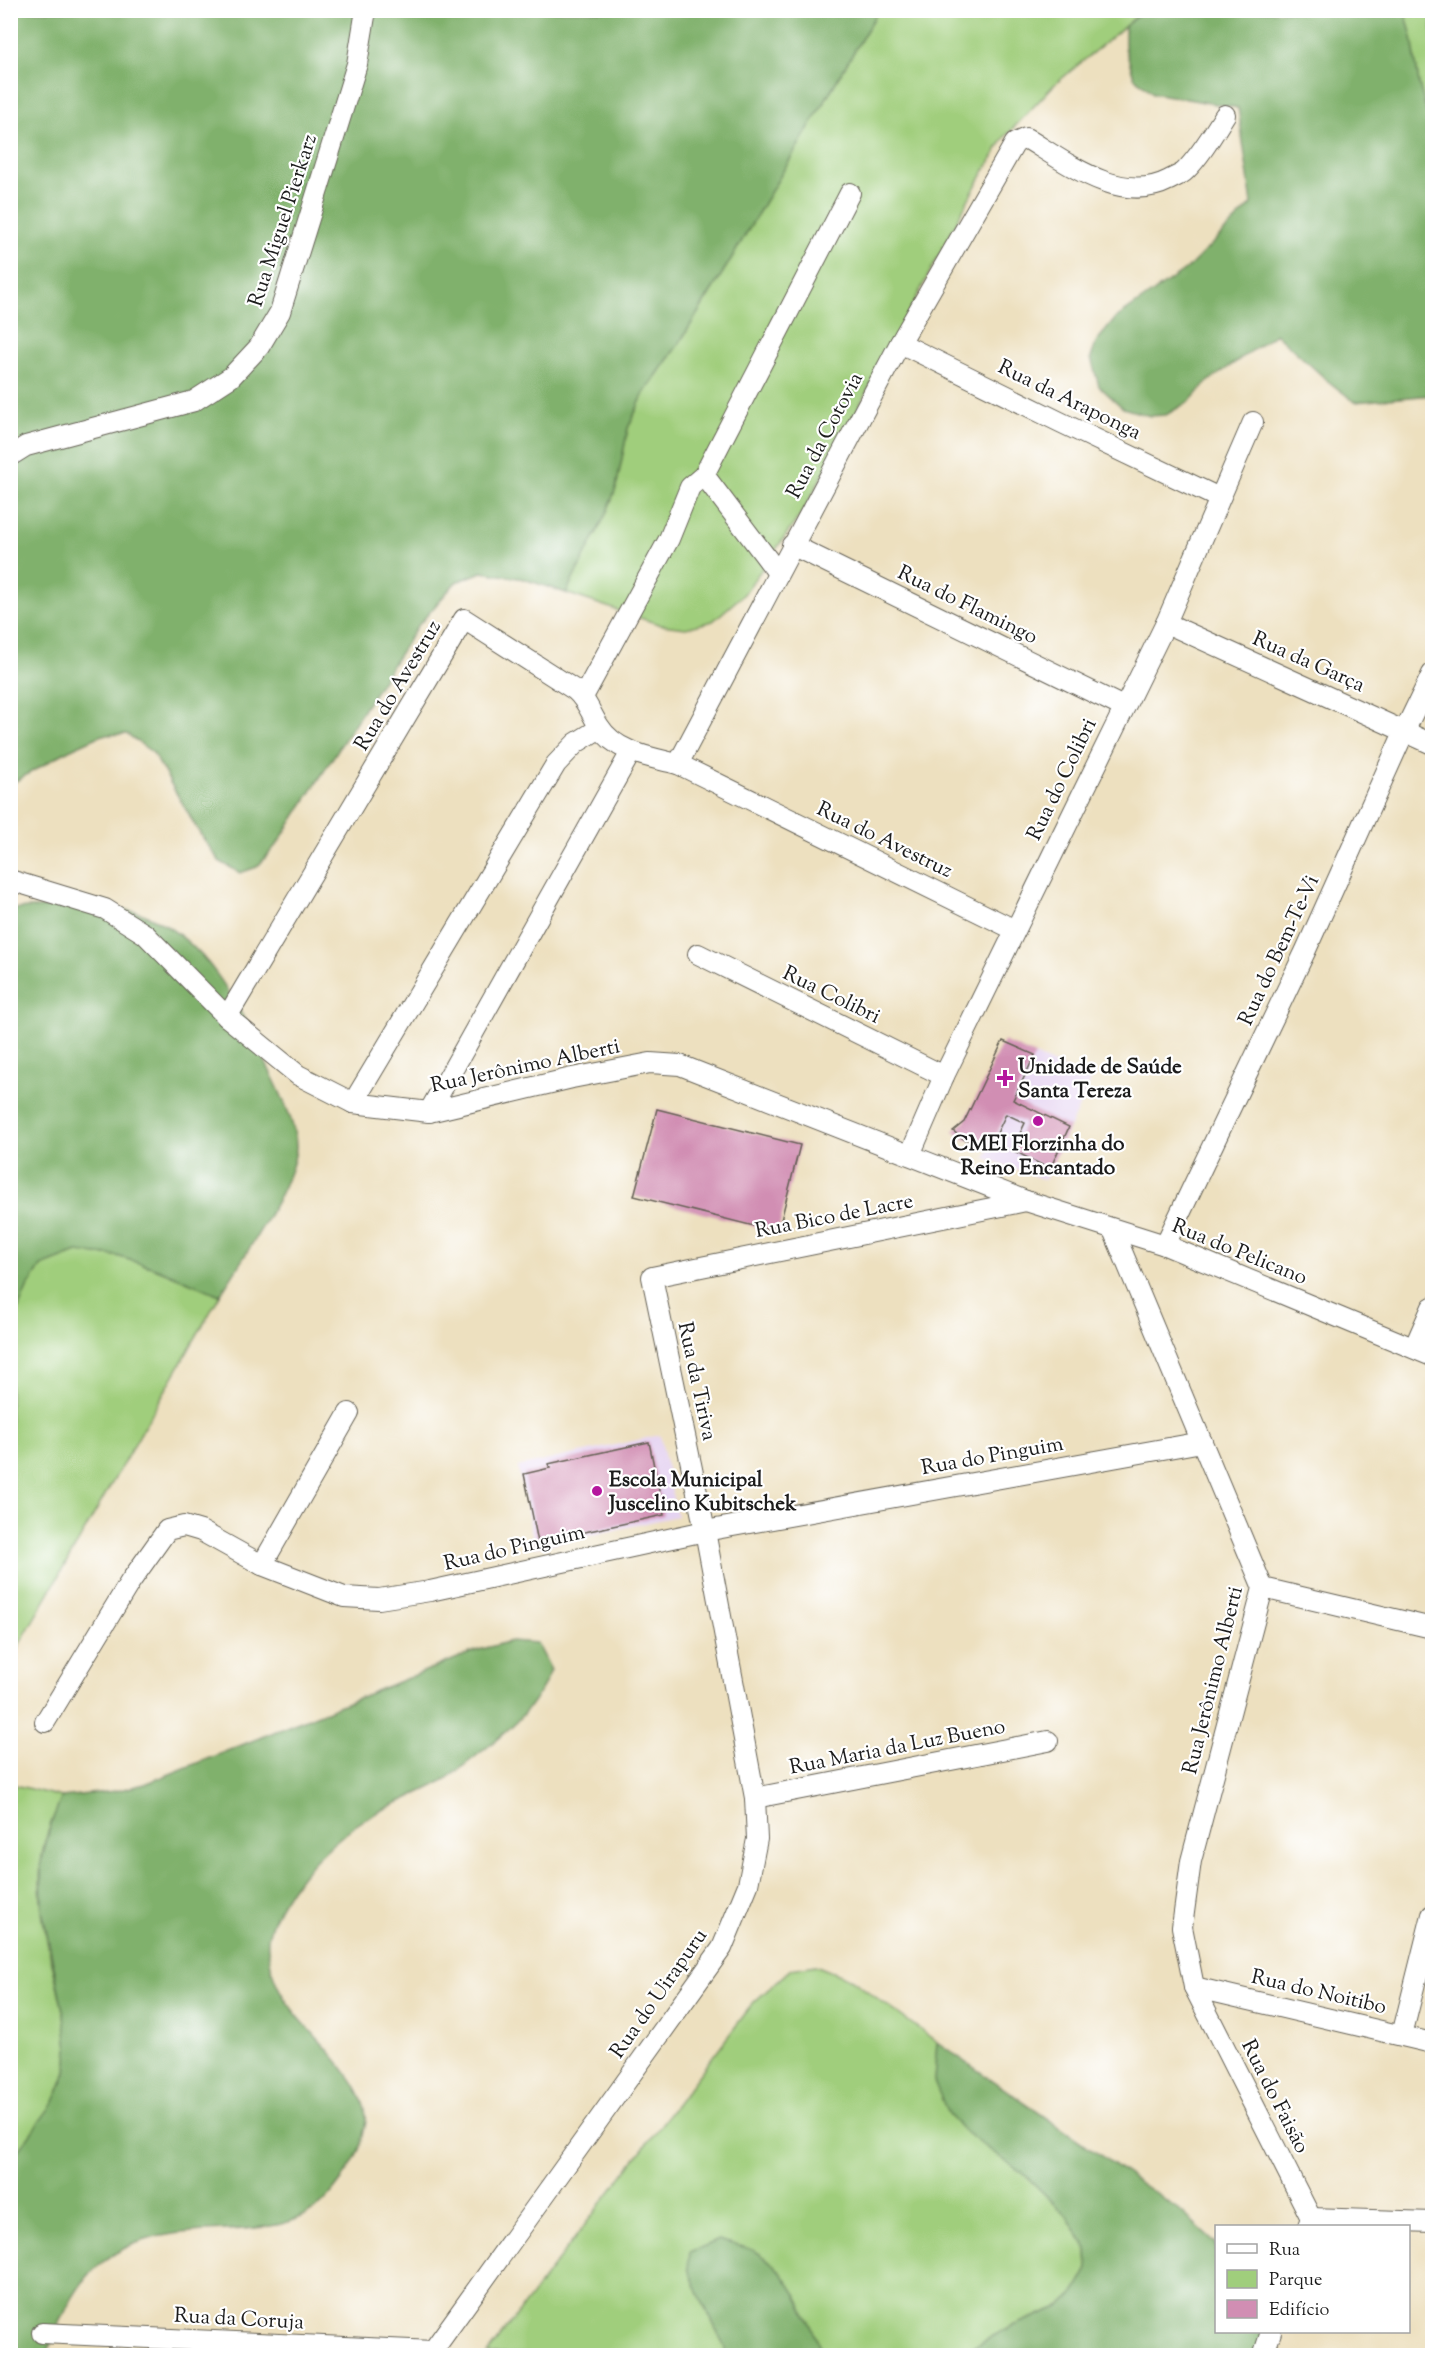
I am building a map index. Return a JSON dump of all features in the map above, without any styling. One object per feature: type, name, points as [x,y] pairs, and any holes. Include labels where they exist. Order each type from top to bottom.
[{"type":"street","name":"Rua Miguel Pierkarz","points":[[10,456],[26,447],[194,401],[231,377],[259,347],[280,312],[357,64],[366,10]]},
{"type":"street","name":"Rua da Cotovia","points":[[678,764],[900,342],[1015,143],[1026,138],[1089,176],[1124,187],[1154,188],[1183,172],[1201,152],[1225,115]]},
{"type":"street","points":[[583,697],[669,539],[690,487],[704,475],[850,193]]},
{"type":"street","name":"Rua da Araponga","points":[[900,342],[1219,498]]},
{"type":"street","name":"Rua do Colibri","points":[[910,1155],[944,1076],[1166,622],[1253,422]]},
{"type":"street","points":[[704,475],[778,573]]},
{"type":"street","name":"Rua do Flamingo","points":[[792,545],[1123,707]]},
{"type":"street","name":"Rua do Avestruz","points":[[227,1017],[464,619],[583,697],[600,728],[611,740],[632,752],[678,764],[1015,930]]},
{"type":"street","name":"Rua da Garça","points":[[1166,622],[1432,744]]},
{"type":"street","name":"Rua do Bem-Te-Vi","points":[[1165,1245],[1305,952],[1432,674]]},
{"type":"street","points":[[353,1103],[556,764],[576,743],[600,728]]},
{"type":"street","points":[[429,1112],[632,752]]},
{"type":"street","name":"Rua Jerônimo Alberti","points":[[10,880],[105,909],[145,934],[227,1017],[298,1075],[353,1103],[429,1112],[572,1078],[639,1065],[680,1065],[1026,1201]]},
{"type":"street","name":"Rua Colibri","points":[[698,954],[944,1076]]},
{"type":"street","name":"Rua do Pelicano","points":[[1026,1201],[1165,1245],[1432,1356]]},
{"type":"street","name":"Rua Bico de Lacre","points":[[652,1277],[1026,1201]]},
{"type":"street","name":"Rua Jerônimo Alberti","points":[[1113,1230],[1263,1588],[1191,1861],[1182,1927],[1194,1987]]},
{"type":"street","name":"Rua da Tiriva","points":[[652,1277],[705,1531]]},
{"type":"street","points":[[1414,1348],[1432,1307]]},
{"type":"street","points":[[261,1565],[349,1413]]},
{"type":"street","name":"Rua do Pinguim","points":[[45,1722],[130,1582],[166,1530],[184,1526],[201,1532],[261,1565],[344,1597],[379,1599],[430,1591],[705,1531],[1202,1442]]},
{"type":"street","name":"Rua do Uirapuru","points":[[431,2353],[722,1948],[748,1885],[757,1839],[755,1798],[705,1531]]},
{"type":"street","points":[[1263,1588],[1432,1628]]},
{"type":"street","name":"Rua Maria da Luz Bueno","points":[[755,1798],[1048,1741]]},
{"type":"street","points":[[1402,2035],[1432,1915]]},
{"type":"street","name":"Rua do Noitibo","points":[[1194,1987],[1432,2043]]},
{"type":"street","name":"Rua do Faisão","points":[[1194,1987],[1309,2222]]},
{"type":"street","points":[[1309,2222],[1432,2222]]},
{"type":"street","name":"Rua da Coruja","points":[[42,2333],[431,2353]]},
{"type":"street","points":[[1263,2355],[1271,2333]]},
{"type":"shaded area","name":"CMEI Florzinha do Reino Encantado","points":[[1035,1055],[1091,1081],[1045,1180],[985,1158]]},
{"type":"shaded area","name":"Escola Municipal Juscelino Kubitschek","points":[[660,1435],[677,1516],[535,1548],[518,1467]]},
{"type":"green space","points":[[10,11],[878,11],[728,264],[680,342],[644,393],[628,428],[616,488],[607,512],[566,593],[524,579],[482,572],[456,582],[416,628],[278,843],[257,867],[240,873],[219,861],[199,832],[153,753],[127,734],[102,735],[69,750],[11,784]]},
{"type":"green space","points":[[878,11],[1143,11],[1054,85],[1004,138],[975,187],[804,510],[744,594],[713,621],[686,628],[661,625],[566,593],[607,512],[616,488],[628,428],[644,393],[680,342],[728,264]]},
{"type":"green space","points":[[1143,11],[1405,11],[1419,84],[1432,132],[1432,395],[1355,402],[1329,382],[1276,334],[1206,383],[1190,401],[1166,415],[1150,416],[1123,408],[1099,386],[1091,358],[1096,342],[1116,318],[1188,268],[1252,204],[1238,108],[1153,93],[1134,77],[1125,48],[1125,26]]},
{"type":"green space","points":[[1405,11],[1432,11],[1432,132],[1419,84]]},
{"type":"green space","points":[[76,906],[122,909],[148,916],[170,928],[205,959],[244,1018],[280,1091],[293,1125],[296,1146],[294,1161],[277,1200],[220,1295],[155,1268],[117,1256],[77,1252],[41,1266],[27,1288],[11,1327],[11,909]]},
{"type":"green space","points":[[77,1252],[117,1256],[155,1268],[220,1295],[11,1659],[10,1327],[27,1288],[41,1266]]},
{"type":"green space","points":[[511,1641],[537,1643],[551,1670],[538,1696],[520,1718],[446,1779],[371,1816],[341,1837],[299,1879],[281,1905],[271,1926],[268,1950],[274,1977],[281,1992],[301,2020],[350,2077],[363,2103],[366,2119],[362,2140],[347,2173],[330,2195],[307,2214],[279,2224],[248,2229],[182,2233],[148,2239],[117,2253],[88,2276],[81,2285],[64,2314],[46,2355],[11,2356],[11,2160],[54,2102],[66,2073],[68,2049],[64,2015],[42,1910],[41,1863],[51,1823],[62,1797],[115,1791],[145,1784],[475,1651]]},
{"type":"green space","points":[[11,1784],[62,1797],[44,1846],[40,1891],[46,1934],[67,2035],[68,2059],[62,2083],[51,2107],[11,2160]]},
{"type":"green space","points":[[815,1965],[852,1980],[937,2042],[934,2081],[965,2132],[1024,2174],[1067,2216],[1087,2249],[1088,2269],[1074,2294],[1061,2306],[1010,2327],[958,2355],[827,2355],[700,2297],[726,2349],[723,2355],[487,2354],[754,2002],[791,1969]]},
{"type":"green space","points":[[937,2042],[1182,2212],[1215,2242],[1215,2333],[1268,2333],[1268,2355],[958,2355],[1010,2327],[1061,2306],[1074,2294],[1088,2269],[1087,2249],[1067,2216],[1024,2174],[965,2132],[948,2114],[934,2081]]},
{"type":"green space","points":[[719,2240],[755,2251],[779,2270],[804,2309],[822,2351],[827,2355],[723,2355],[726,2349],[688,2268],[690,2252]]},
{"type":"building","name":"Unidade de Saúde Santa Tereza","points":[[1003,1041],[1035,1055],[1013,1100],[1069,1127],[1050,1169],[1012,1150],[1025,1123],[1006,1114],[990,1148],[974,1140],[965,1140],[953,1131],[964,1122]]},
{"type":"building","points":[[657,1109],[800,1145],[778,1232],[634,1196]]},
{"type":"building","name":"Escola Municipal Juscelino Kubitschek","points":[[649,1442],[664,1515],[538,1542],[524,1474],[550,1468],[548,1464]]},
{"type":"place","name":"Unidade de Saúde Santa Tereza","points":[[1005,1078]]},
{"type":"place","name":"CMEI Florzinha do Reino Encantado","points":[[1038,1121]]},
{"type":"place","name":"Escola Municipal Juscelino Kubitschek","points":[[597,1491]]}]
